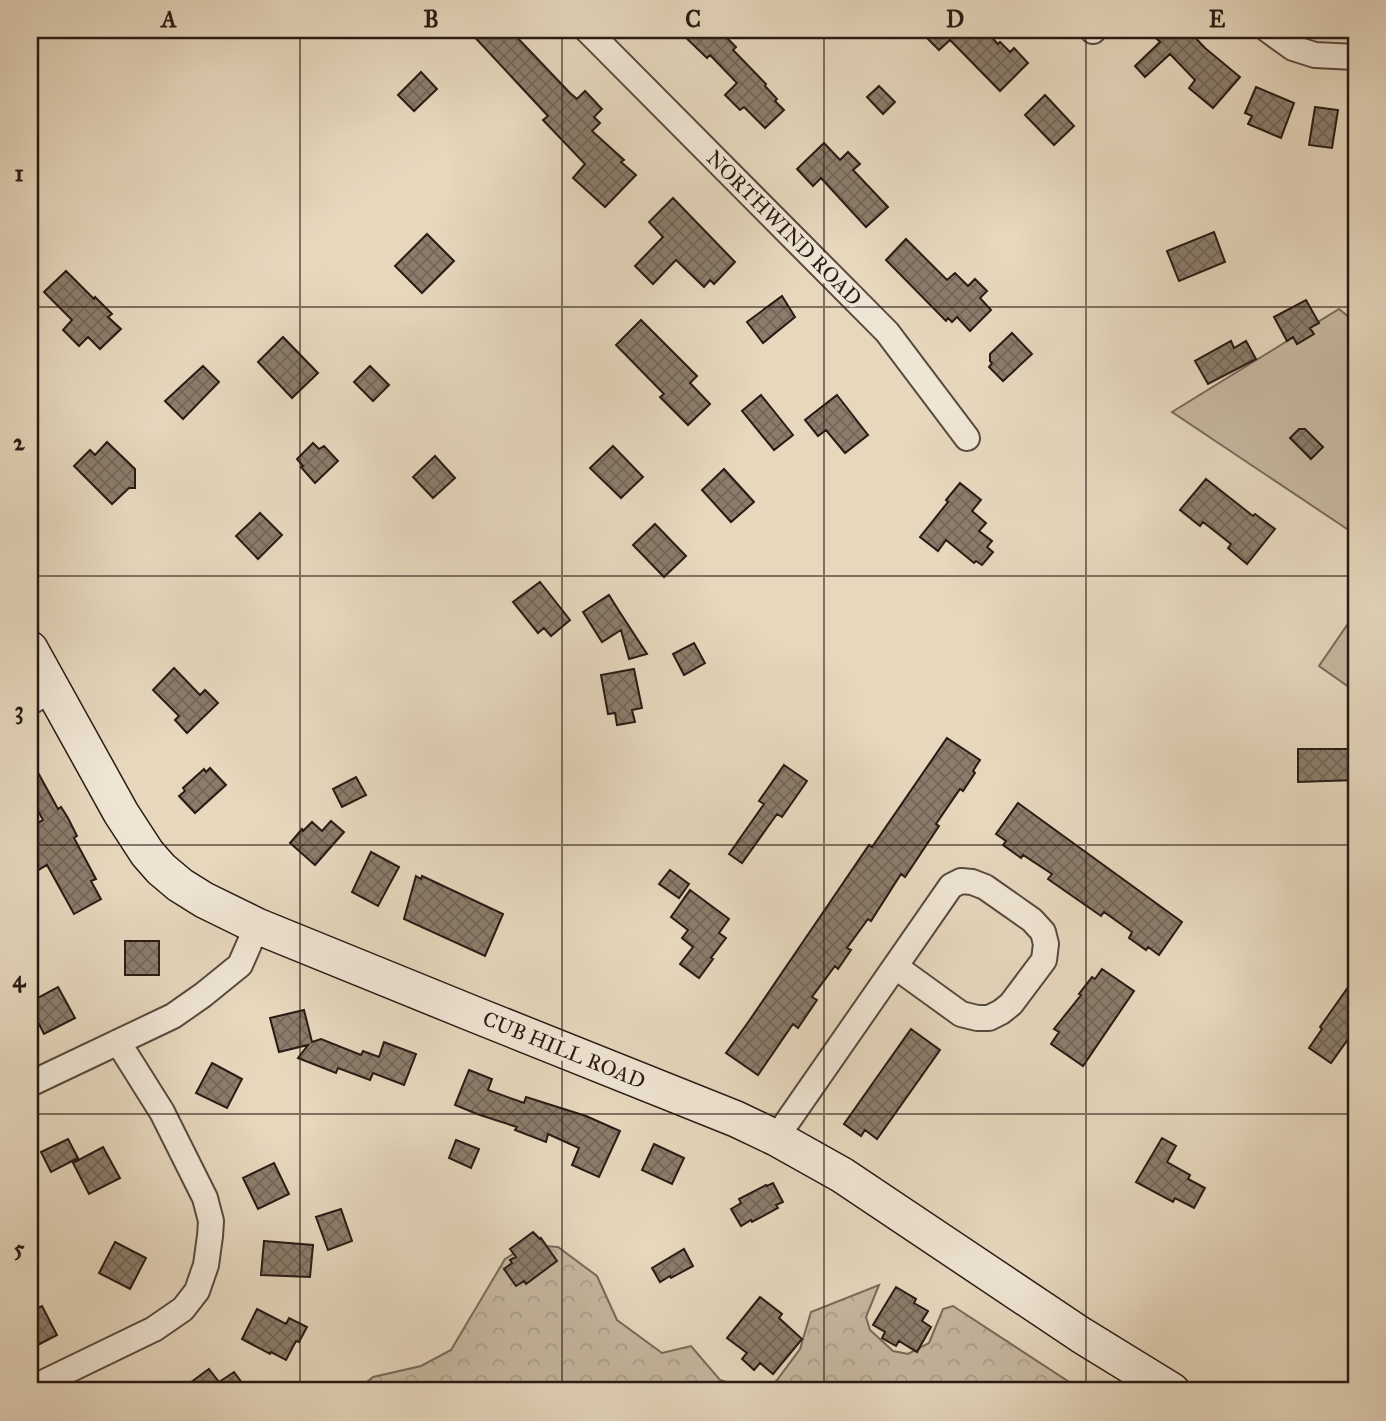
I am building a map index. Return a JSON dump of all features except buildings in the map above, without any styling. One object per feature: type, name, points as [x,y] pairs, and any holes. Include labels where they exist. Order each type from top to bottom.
[{"type":"street","name":"NORTHWIND ROAD","points":[[587,30],[887,332],[967,438]]},
{"type":"street","points":[[1268,30],[1293,48],[1315,55],[1356,57]]},
{"type":"street","name":"CUB HILL ROAD","points":[[30,649],[41,696],[147,853],[161,870],[180,885],[257,926],[736,1119],[776,1138],[842,1175],[1099,1347],[1172,1391]]},
{"type":"street","points":[[776,1138],[951,886],[961,881],[985,887],[1032,920],[1043,932],[1046,944],[1044,960],[1011,1004],[989,1018],[961,1014],[896,967]]},
{"type":"street","points":[[30,1084],[173,1016],[240,965],[257,926]]},
{"type":"street","points":[[30,1389],[154,1329],[183,1309],[197,1291],[206,1265],[211,1221],[205,1198],[162,1112],[118,1042]]},
{"type":"green space","points":[[1339,309],[1356,323],[1356,535],[1172,412]]},
{"type":"green space","points":[[1356,612],[1356,692],[1319,666]]},
{"type":"green space","points":[[527,1245],[558,1247],[597,1276],[617,1320],[662,1353],[691,1346],[720,1380],[749,1389],[768,1388],[777,1380],[800,1349],[811,1312],[879,1285],[866,1317],[870,1330],[893,1351],[908,1354],[929,1343],[943,1309],[953,1306],[1083,1391],[356,1391],[373,1377],[421,1366],[451,1350],[505,1259]]}]
